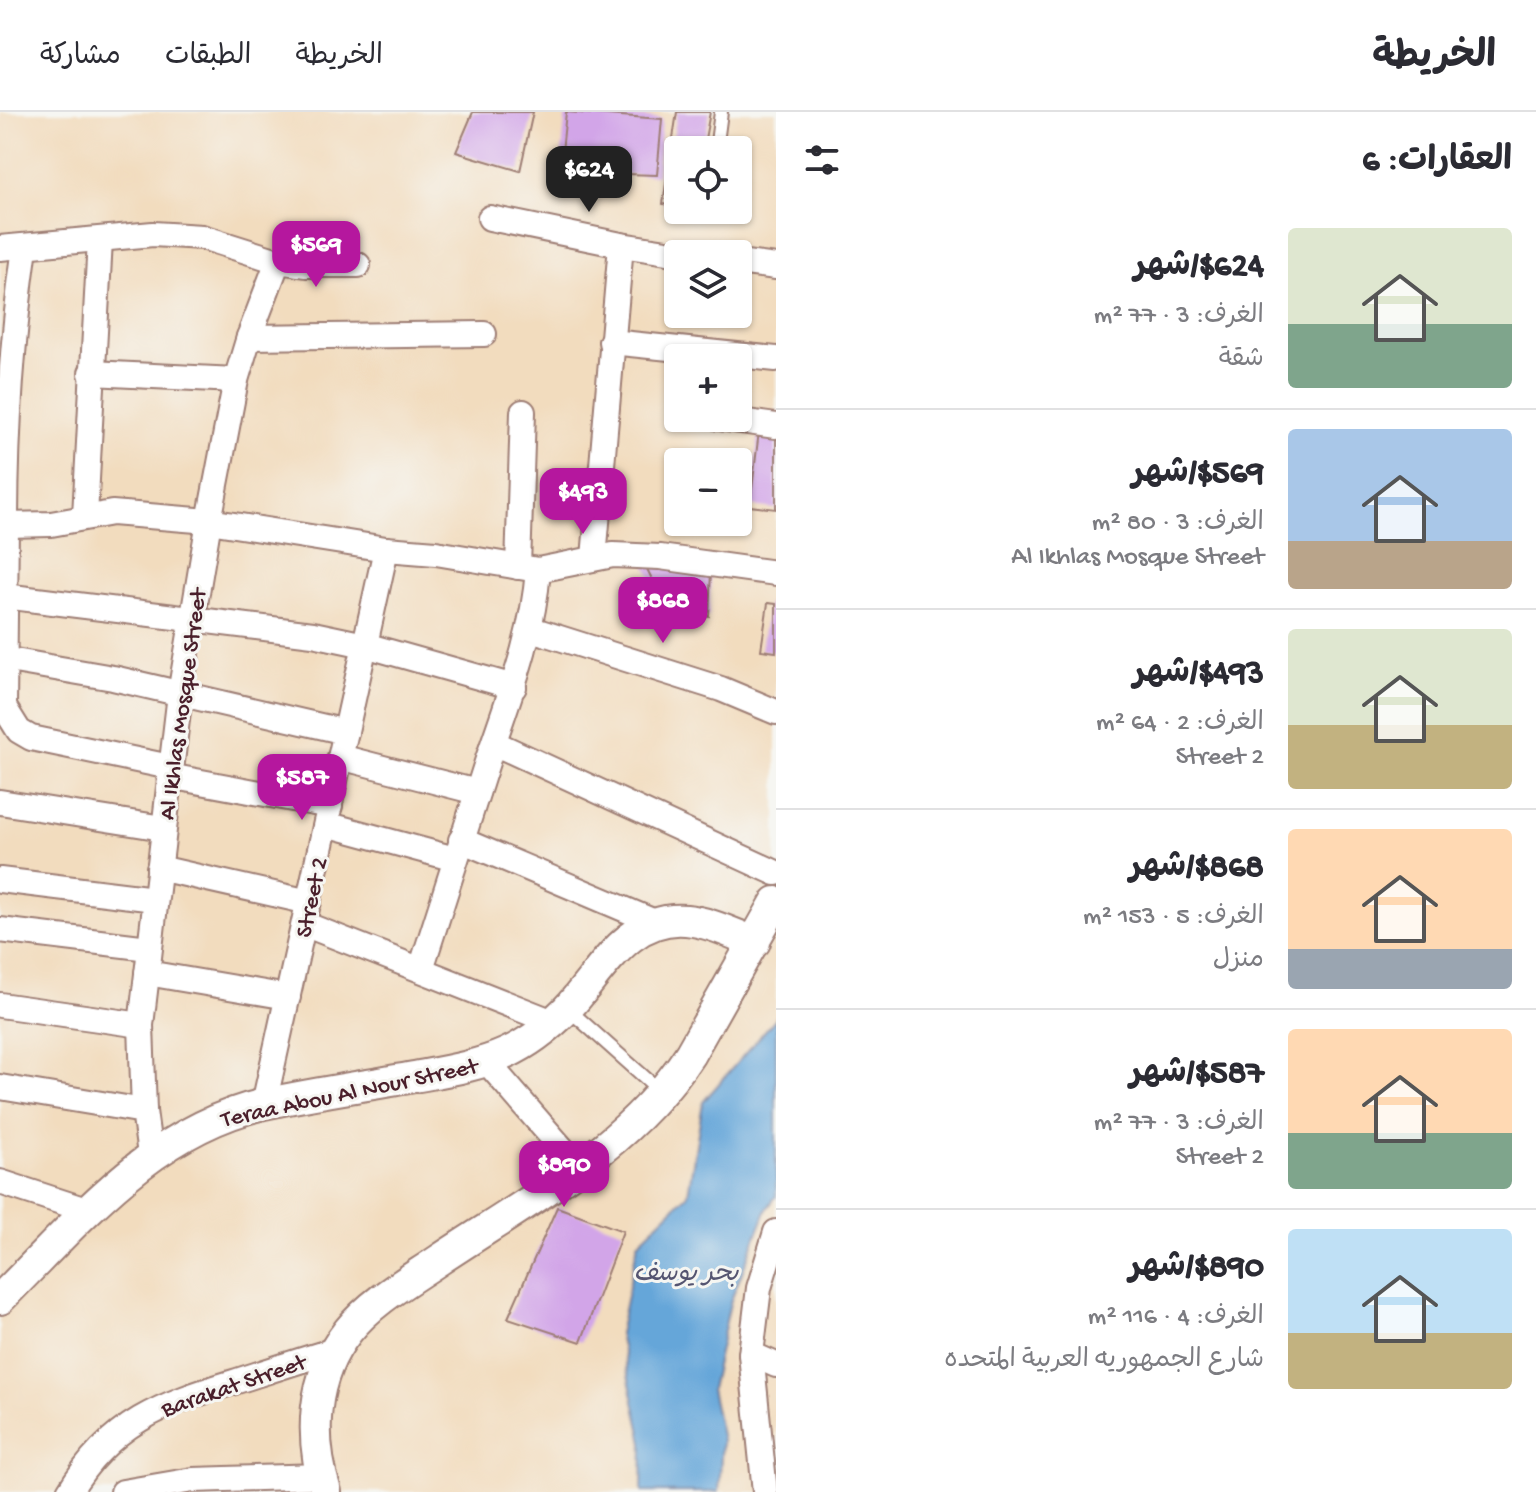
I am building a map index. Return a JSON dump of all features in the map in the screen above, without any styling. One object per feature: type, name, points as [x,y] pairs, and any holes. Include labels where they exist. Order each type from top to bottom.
[{"type":"street","points":[[490,218],[664,252]]},
{"type":"street","points":[[0,248],[153,234],[202,237],[278,261],[306,265],[358,265]]},
{"type":"street","points":[[85,516],[100,240]]},
{"type":"street","points":[[594,558],[621,245]]},
{"type":"street","points":[[25,247],[16,306],[3,525],[2,706],[19,731],[31,738],[170,771],[458,850],[657,923]]},
{"type":"street","name":"Al Ikhlas Mosque Street","points":[[150,1155],[144,1111],[141,1025],[180,694],[236,380],[278,261]]},
{"type":"street","points":[[752,264],[776,267]]},
{"type":"street","points":[[249,337],[484,334]]},
{"type":"street","points":[[611,342],[776,359]]},
{"type":"street","points":[[91,373],[236,380]]},
{"type":"street","points":[[421,969],[531,629],[523,412]]},
{"type":"street","points":[[752,423],[776,426]]},
{"type":"street","points":[[3,525],[51,524],[112,513],[209,521],[528,569],[613,555],[660,557],[776,573]]},
{"type":"street","name":"Street 2","points":[[264,1104],[386,549]]},
{"type":"street","points":[[4,596],[313,634],[365,645],[514,687]]},
{"type":"street","points":[[531,629],[721,689],[776,712]]},
{"type":"street","points":[[3,659],[113,678],[346,732]]},
{"type":"street","points":[[494,743],[776,873]]},
{"type":"street","points":[[340,757],[477,792]]},
{"type":"street","points":[[0,802],[163,828]]},
{"type":"street","points":[[159,868],[306,913],[421,969],[560,1015]]},
{"type":"street","points":[[0,880],[155,899]]},
{"type":"street","points":[[123,1492],[193,1480],[323,1484],[315,1444],[315,1411],[322,1380],[335,1350],[356,1321],[384,1298],[578,1167],[623,1133],[662,1094],[690,1054],[776,902]]},
{"type":"street","name":"Teraa Abou Al Nour Street","points":[[0,1299],[150,1155],[205,1124],[264,1104],[487,1062],[511,1052],[560,1015],[628,938],[657,923],[672,919],[697,921],[755,942]]},
{"type":"street","points":[[0,930],[148,961],[288,997]]},
{"type":"street","points":[[0,1005],[141,1025]]},
{"type":"street","points":[[487,1062],[578,1167]]},
{"type":"street","points":[[0,1087],[144,1111]]},
{"type":"street","points":[[0,1182],[89,1211]]},
{"type":"street","points":[[765,1492],[751,1354],[759,1288],[774,1247]]},
{"type":"street","name":"Barakat Street","points":[[69,1492],[97,1454],[120,1432],[146,1414],[175,1400],[335,1350]]},
{"type":"street","points":[[751,1354],[776,1365]]},
{"type":"lane","points":[[718,136],[721,112]]},
{"type":"lane","points":[[560,1015],[662,1094]]},
{"type":"water","name":"بحر يوسف","points":[[776,1018],[776,1196],[767,1209],[730,1303],[711,1389],[722,1440],[719,1492],[642,1492],[643,1442],[619,1334],[638,1243],[688,1194],[703,1102]]},
{"type":"building","points":[[473,112],[533,112],[520,171],[456,152]]},
{"type":"building","points":[[566,112],[662,119],[657,175],[560,172]]},
{"type":"building","points":[[677,112],[710,112],[706,136],[673,136]]},
{"type":"building","points":[[759,431],[776,433],[776,509],[752,506]]},
{"type":"building","points":[[643,561],[711,571],[709,616],[667,609]]},
{"type":"building","points":[[768,603],[776,604],[776,652],[761,650]]},
{"type":"building","points":[[557,1207],[623,1231],[581,1342],[508,1318]]}]
